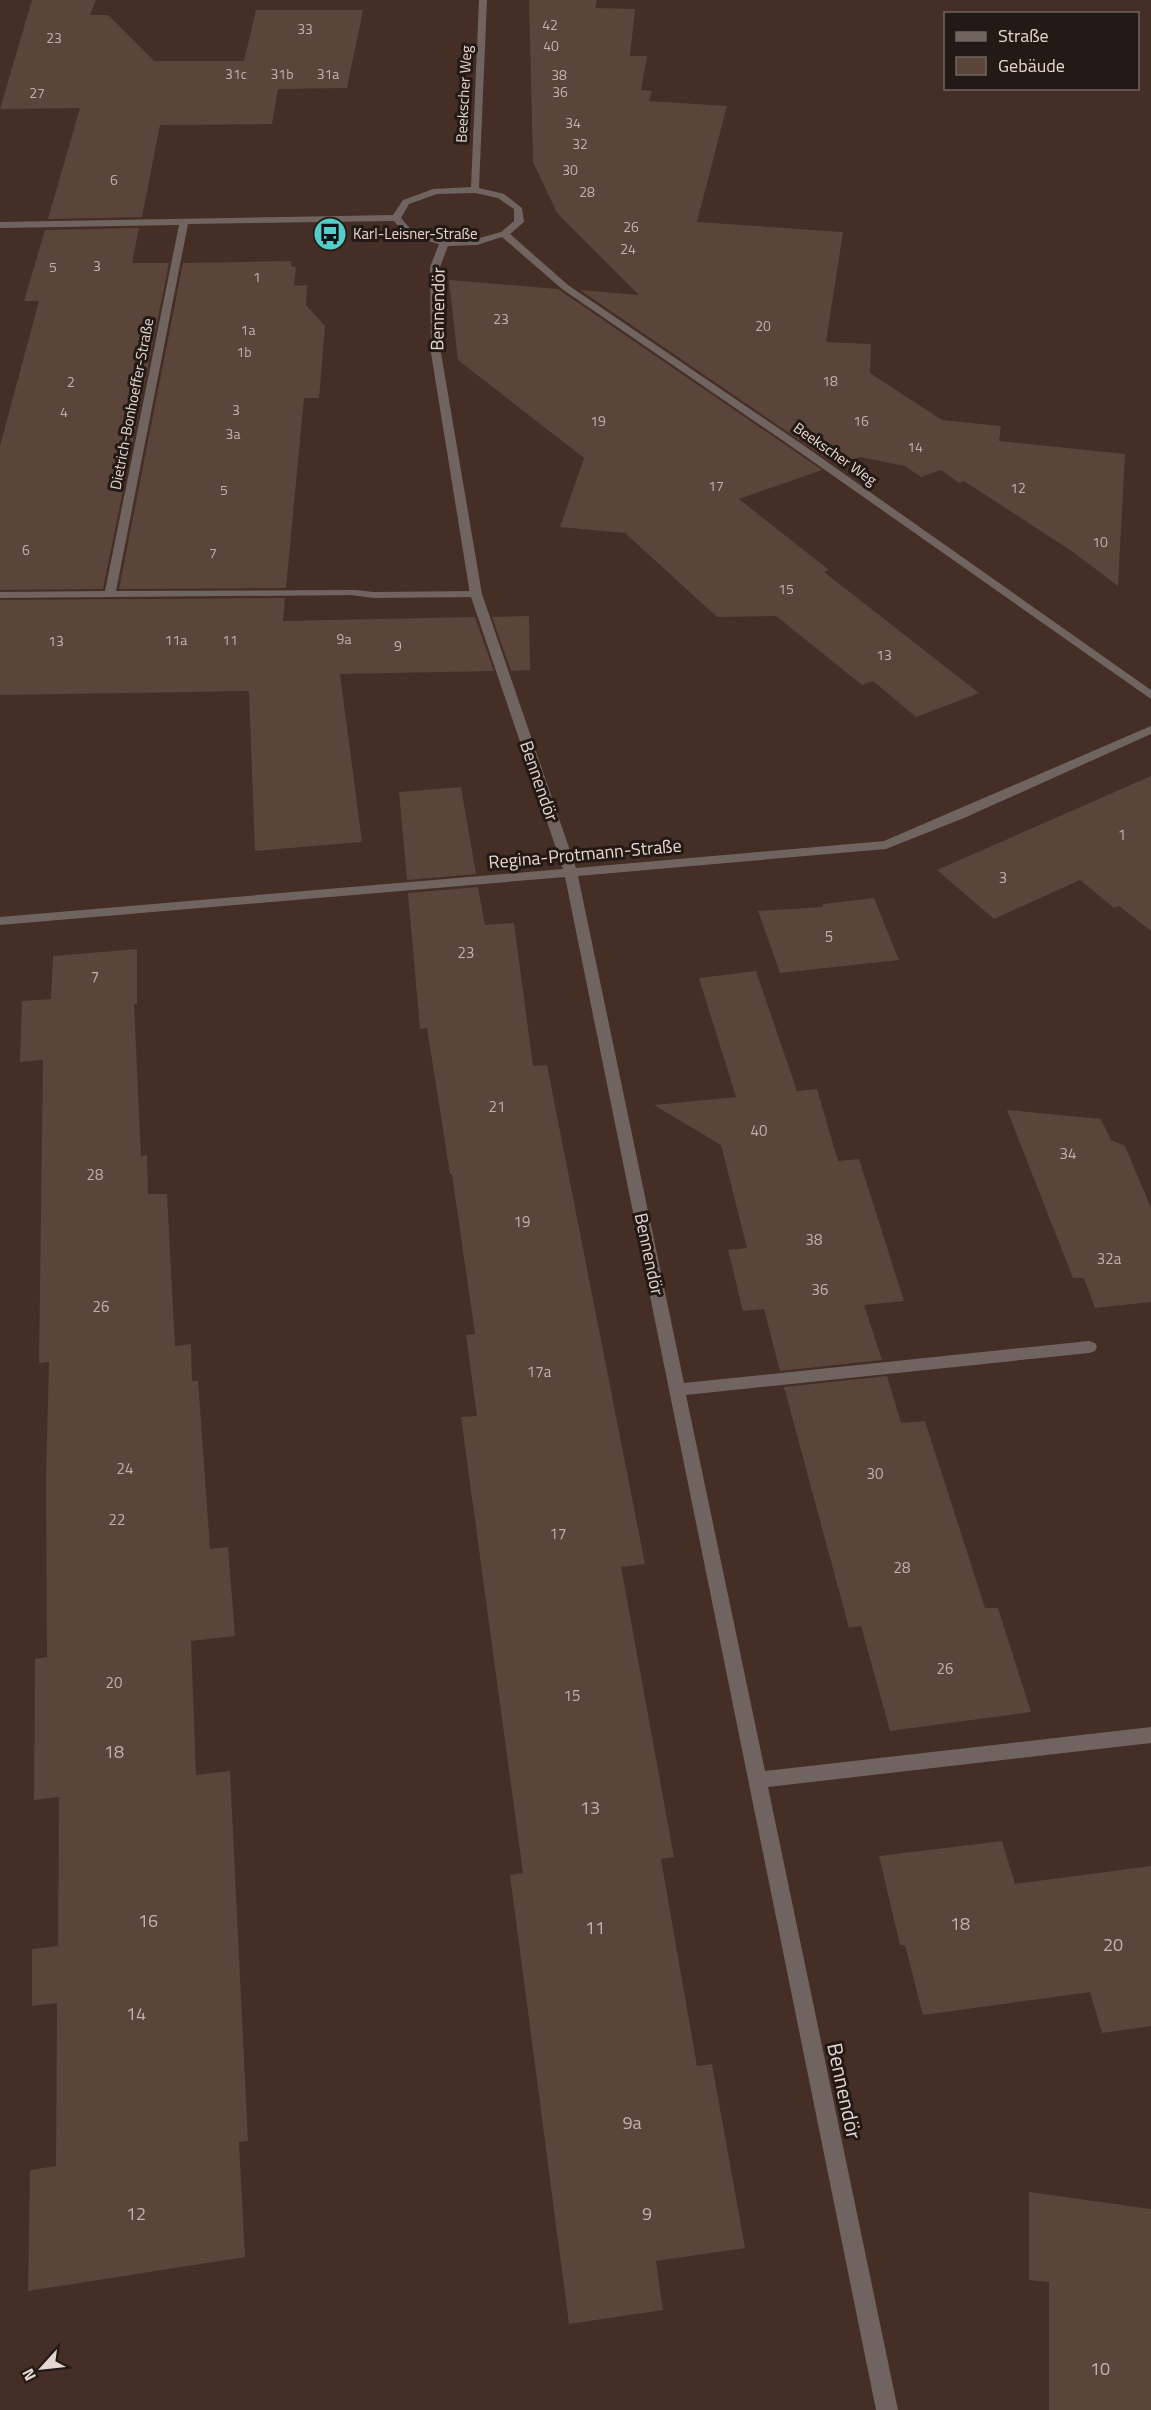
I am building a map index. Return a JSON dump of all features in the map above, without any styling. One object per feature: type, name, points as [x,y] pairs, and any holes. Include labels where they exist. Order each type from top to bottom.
[{"type":"street","name":"Beekscher Weg","points":[[475,190],[483,0]]},
{"type":"street","points":[[0,225],[396,219],[410,234],[444,243],[477,242],[504,234],[519,222],[518,208],[501,196],[475,190],[436,191],[406,202],[396,219]]},
{"type":"street","name":"Dietrich-Bonhoeffer-Straße","points":[[110,593],[184,222]]},
{"type":"street","name":"Beekscher Weg","points":[[504,234],[565,286],[802,448],[1151,695]]},
{"type":"street","name":"Bennendör","points":[[444,243],[435,267],[436,353],[476,594],[571,873],[887,2410]]},
{"type":"street","points":[[0,595],[355,592],[374,595],[476,594]]},
{"type":"street","name":"Regina-Protmann-Straße","points":[[0,921],[886,845],[960,815],[1151,730]]},
{"type":"street","points":[[677,1390],[1089,1347]]},
{"type":"street","points":[[758,1780],[1151,1735]]},
{"type":"building","points":[[32,0],[96,0],[90,15],[108,15],[154,61],[244,61],[256,10],[363,10],[347,88],[278,89],[272,124],[160,125],[142,217],[48,219],[80,108],[0,109]]},
{"type":"building","points":[[529,0],[597,0],[595,8],[635,9],[630,56],[647,56],[641,90],[652,91],[649,101],[727,106],[697,222],[843,232],[826,342],[871,344],[870,373],[942,420],[1001,426],[999,441],[1125,454],[1118,586],[1073,552],[964,481],[959,483],[941,470],[921,477],[905,466],[860,457],[836,465],[580,290],[639,295],[557,213],[533,162]]},
{"type":"building","points":[[139,228],[132,263],[169,263],[103,589],[0,590],[0,446],[39,301],[24,301],[45,230]]},
{"type":"building","points":[[291,261],[291,266],[296,267],[294,286],[307,285],[306,305],[325,326],[319,398],[304,398],[286,588],[119,589],[183,263]]},
{"type":"building","points":[[449,280],[558,289],[822,470],[739,499],[829,570],[824,572],[979,693],[916,717],[873,681],[862,685],[776,616],[717,617],[625,533],[560,527],[584,458],[458,360]]},
{"type":"building","points":[[285,598],[283,621],[475,617],[494,671],[340,674],[362,842],[255,851],[249,691],[0,695],[0,600]]},
{"type":"building","points":[[529,616],[530,670],[511,671],[492,617]]},
{"type":"building","points":[[1151,776],[1151,931],[1119,906],[1114,908],[1080,880],[994,919],[937,870]]},
{"type":"building","points":[[461,787],[476,874],[407,880],[399,792]]},
{"type":"building","points":[[478,887],[485,925],[514,923],[533,1066],[547,1065],[645,1564],[621,1567],[674,1857],[661,1859],[697,2066],[712,2064],[745,2248],[656,2261],[663,2310],[569,2324],[510,1875],[523,1873],[461,1417],[477,1416],[466,1335],[475,1334],[452,1174],[450,1174],[427,1028],[420,1029],[408,893]]},
{"type":"building","points":[[874,898],[899,960],[780,973],[758,911],[823,907],[823,904]]},
{"type":"building","points":[[137,949],[137,1004],[134,1004],[141,1156],[147,1155],[148,1194],[167,1194],[175,1346],[191,1344],[192,1381],[198,1381],[210,1549],[228,1547],[235,1636],[191,1641],[196,1775],[230,1771],[248,2141],[239,2142],[245,2257],[28,2291],[30,2170],[56,2166],[57,2003],[32,2006],[32,1949],[58,1946],[59,1797],[34,1800],[35,1659],[47,1657],[46,1477],[49,1362],[39,1363],[43,1060],[20,1062],[22,1001],[51,999],[53,956]]},
{"type":"building","points":[[756,971],[797,1091],[817,1089],[838,1161],[859,1159],[904,1301],[864,1305],[882,1360],[780,1371],[764,1309],[743,1311],[728,1250],[747,1248],[721,1145],[654,1105],[736,1097],[699,978]]},
{"type":"building","points":[[1007,1110],[1101,1119],[1111,1140],[1125,1146],[1151,1208],[1151,1302],[1095,1308],[1084,1278],[1073,1278]]},
{"type":"building","points":[[887,1376],[901,1423],[925,1421],[985,1608],[998,1608],[1031,1712],[890,1731],[861,1626],[849,1628],[784,1387]]},
{"type":"building","points":[[1002,1841],[1015,1884],[1151,1866],[1151,2026],[1102,2033],[1090,1992],[923,2015],[905,1945],[900,1945],[879,1856]]},
{"type":"building","points":[[1029,2192],[1151,2209],[1151,2410],[1049,2410],[1049,2282],[1029,2280]]},
{"type":"place","name":"Karl-Leisner-Straße","points":[[330,234]]}]
